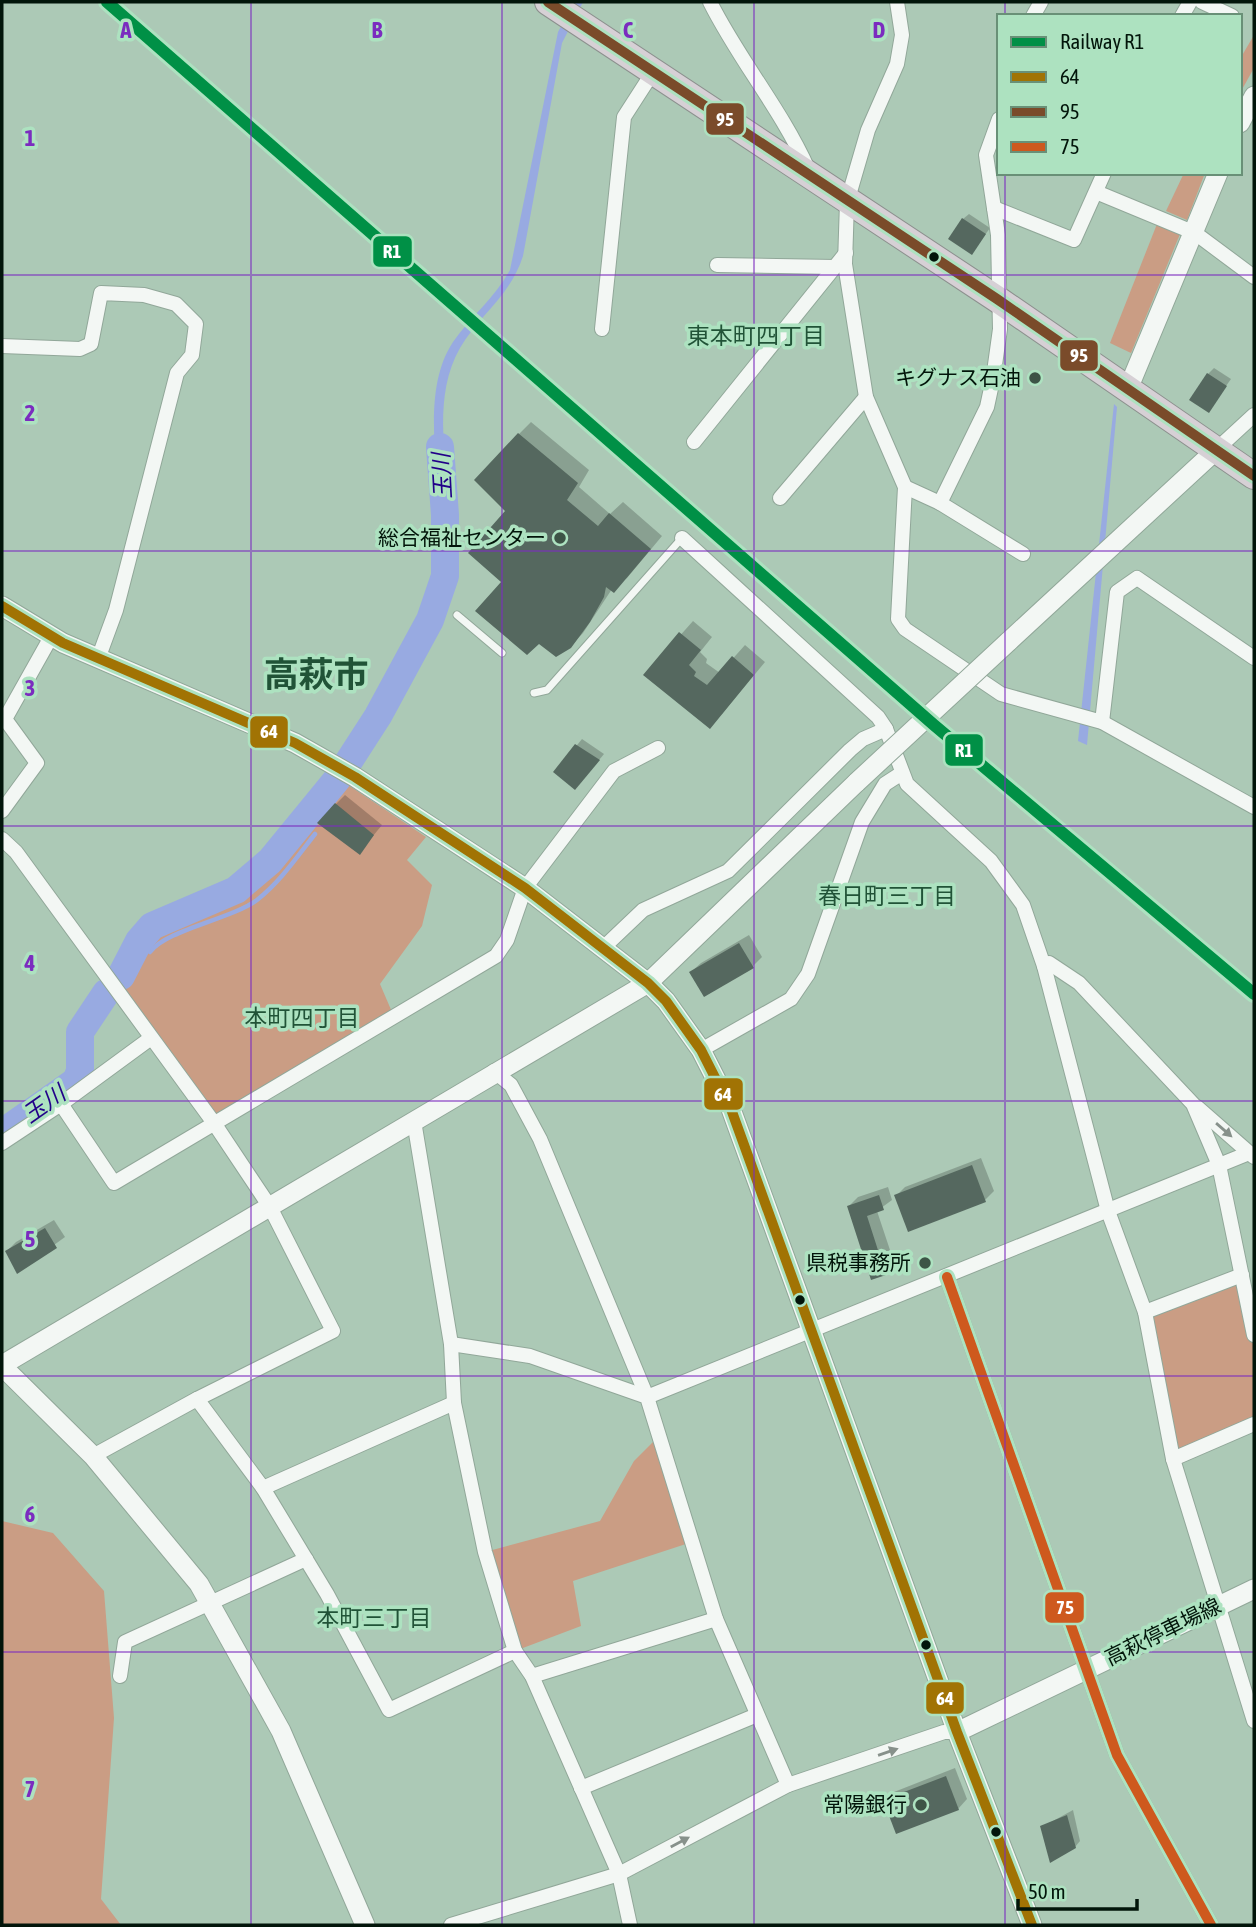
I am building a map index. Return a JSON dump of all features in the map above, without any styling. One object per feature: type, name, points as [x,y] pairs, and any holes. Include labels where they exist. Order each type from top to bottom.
[{"type":"highway","points":[[553,5],[997,299],[1254,476]]},
{"type":"street","points":[[710,2],[728,38],[794,137],[813,179]]},
{"type":"street","points":[[897,2],[902,35],[897,64],[868,130],[847,202],[846,253],[866,397],[905,487],[898,619],[905,629],[1001,694],[1102,722],[1254,807]]},
{"type":"street","points":[[1202,2],[1227,14]]},
{"type":"street","points":[[603,329],[624,117],[653,72]]},
{"type":"street","points":[[1242,119],[1254,96]]},
{"type":"street","points":[[940,503],[987,407],[1000,329],[997,299],[998,235],[986,155],[997,125]]},
{"type":"street","points":[[994,208],[1074,240],[1103,175]]},
{"type":"street","points":[[1128,389],[1217,175]]},
{"type":"street","points":[[1096,192],[1195,233],[1254,277]]},
{"type":"street","points":[[694,442],[846,253]]},
{"type":"street","points":[[717,265],[835,267]]},
{"type":"street","points":[[2,346],[80,349],[91,344],[101,293],[144,295],[176,304],[196,324],[192,355],[177,373],[116,610],[97,659]]},
{"type":"street","points":[[780,498],[866,397]]},
{"type":"street","points":[[365,1925],[281,1731],[199,1584],[93,1456],[2,1365],[494,1071],[648,983],[857,782],[1254,415]]},
{"type":"street","points":[[905,487],[940,503],[1023,554]]},
{"type":"street","points":[[682,538],[878,717],[886,729],[907,784],[1008,881],[1023,905],[1044,966],[1108,1210],[1145,1312],[1173,1460],[1254,1721]]},
{"type":"street","points":[[1102,722],[1116,592],[1136,578],[1254,658]]},
{"type":"street","points":[[2,606],[51,636],[97,659],[295,743],[355,777],[524,888],[648,983],[675,1012],[701,1050],[732,1110],[957,1732],[1032,1925]]},
{"type":"street","points":[[2,811],[37,763],[5,719],[51,636]]},
{"type":"street","points":[[603,948],[643,910],[728,871],[850,750],[863,739],[886,729]]},
{"type":"street","points":[[61,1104],[114,1183],[496,956],[507,940],[524,888],[614,771],[658,748]]},
{"type":"street","points":[[701,1050],[791,999],[799,990],[808,974],[862,822],[885,784],[902,772]]},
{"type":"street","points":[[2,839],[16,852],[214,1123],[270,1207],[333,1331],[197,1399],[93,1456]]},
{"type":"street","points":[[1044,966],[1049,963],[1079,983],[1193,1104],[1252,1155]]},
{"type":"street","points":[[2,1143],[61,1104],[150,1038]]},
{"type":"street","points":[[494,1071],[511,1084],[540,1139],[647,1397],[716,1619],[788,1786]]},
{"type":"street","points":[[1193,1104],[1219,1165],[1254,1335]]},
{"type":"street","points":[[414,1121],[451,1344],[454,1403],[489,1570],[515,1651],[532,1676],[619,1874],[630,1925]]},
{"type":"street","points":[[451,1344],[530,1356],[647,1397],[1219,1165],[1252,1155]]},
{"type":"street","points":[[1145,1312],[1242,1275]]},
{"type":"street","points":[[947,1277],[1086,1670],[1129,1782],[1210,1925]]},
{"type":"street","points":[[197,1399],[263,1488],[306,1559],[388,1710],[515,1651]]},
{"type":"street","points":[[263,1488],[454,1403]]},
{"type":"street","points":[[1173,1460],[1254,1424]]},
{"type":"street","points":[[120,1676],[125,1642],[306,1559]]},
{"type":"street","name":"高萩停車場線","points":[[957,1732],[1254,1589]]},
{"type":"street","points":[[532,1676],[716,1619]]},
{"type":"street","points":[[581,1788],[757,1715]]},
{"type":"street","points":[[451,1925],[619,1874],[788,1786],[944,1732],[957,1732]]},
{"type":"lane","points":[[534,693],[547,690],[682,538]]},
{"type":"lane","points":[[457,615],[502,653]]},
{"type":"shaded area","points":[[1254,35],[1254,68],[1242,89],[1242,56]]},
{"type":"shaded area","points":[[1183,175],[1204,175],[1187,220],[1166,211]]},
{"type":"shaded area","points":[[1157,224],[1180,234],[1131,353],[1110,343]]},
{"type":"shaded area","points":[[338,778],[426,837],[407,860],[432,885],[422,926],[380,984],[392,1012],[213,1120],[122,996],[127,963],[144,933],[219,899],[248,881]]},
{"type":"shaded area","points":[[1242,1275],[1254,1335],[1254,1424],[1173,1459],[1145,1312]]},
{"type":"shaded area","points":[[659,1436],[692,1542],[573,1581],[581,1626],[515,1651],[485,1552],[600,1521],[634,1461]]},
{"type":"shaded area","points":[[2,1521],[53,1533],[104,1591],[114,1718],[101,1899],[121,1925],[2,1925]]},
{"type":"water","points":[[574,2],[583,2],[562,43],[523,256],[511,282],[468,336],[452,364],[443,415],[446,485],[437,486],[434,412],[439,375],[453,342],[497,290],[510,270],[558,32]]},
{"type":"water","points":[[1114,404],[1117,407],[1087,745],[1078,741]]},
{"type":"building","points":[[962,218],[986,234],[972,255],[948,239]]},
{"type":"building","points":[[1207,373],[1227,386],[1209,413],[1189,400]]},
{"type":"building","name":"総合福祉センター","points":[[518,433],[578,483],[567,500],[598,526],[609,513],[651,549],[614,593],[606,587],[604,597],[590,622],[571,648],[556,657],[539,644],[527,655],[475,611],[501,582],[468,553],[505,511],[474,480]]},
{"type":"building","points":[[679,632],[701,650],[689,665],[696,672],[694,676],[707,685],[732,656],[754,675],[710,729],[643,675]]},
{"type":"building","points":[[575,744],[600,760],[575,790],[553,772]]},
{"type":"building","points":[[335,803],[374,835],[360,855],[317,823]]},
{"type":"building","points":[[739,943],[754,968],[704,997],[689,972]]},
{"type":"building","points":[[972,1165],[986,1202],[908,1232],[894,1195]]},
{"type":"building","points":[[879,1195],[884,1210],[867,1216],[886,1275],[871,1280],[847,1206]]},
{"type":"building","points":[[45,1228],[57,1248],[17,1274],[5,1251]]},
{"type":"building","name":"常陽銀行","points":[[946,1776],[959,1810],[896,1834],[883,1800]]},
{"type":"building","points":[[1067,1815],[1076,1848],[1050,1863],[1040,1826]]},
{"type":"waterway","name":"玉川","points":[[121,976],[139,941],[152,926],[236,890],[270,861],[338,778],[378,716],[430,620],[445,576],[445,515],[440,447]]},
{"type":"waterway","points":[[150,952],[170,937],[232,913],[257,900],[281,877],[315,834]]},
{"type":"waterway","name":"玉川","points":[[2,1133],[76,1081],[80,1071],[80,1032],[106,993]]},
{"type":"rail line","name":"R1","points":[[107,2],[934,725],[1254,994]]},
{"type":"transit line","name":"95","points":[[548,2],[997,299],[1254,476]]},
{"type":"transit line","name":"64","points":[[2,606],[63,643],[295,743],[355,777],[525,888],[648,983],[666,1001],[701,1050],[731,1109],[957,1732],[1032,1925]]},
{"type":"transit line","name":"75","points":[[947,1277],[1117,1755],[1211,1925]]},
{"type":"place","name":"キグナス石油","points":[[1035,378]]},
{"type":"place","name":"総合福祉センター","points":[[560,538]]},
{"type":"place","name":"県税事務所","points":[[925,1263]]},
{"type":"place","name":"常陽銀行","points":[[921,1805]]},
{"type":"district","name":"東本町四丁目","points":[[756,336]]},
{"type":"district","name":"高萩市","points":[[316,675]]},
{"type":"district","name":"春日町三丁目","points":[[887,896]]},
{"type":"district","name":"本町四丁目","points":[[302,1018]]},
{"type":"district","name":"本町三丁目","points":[[374,1618]]}]
